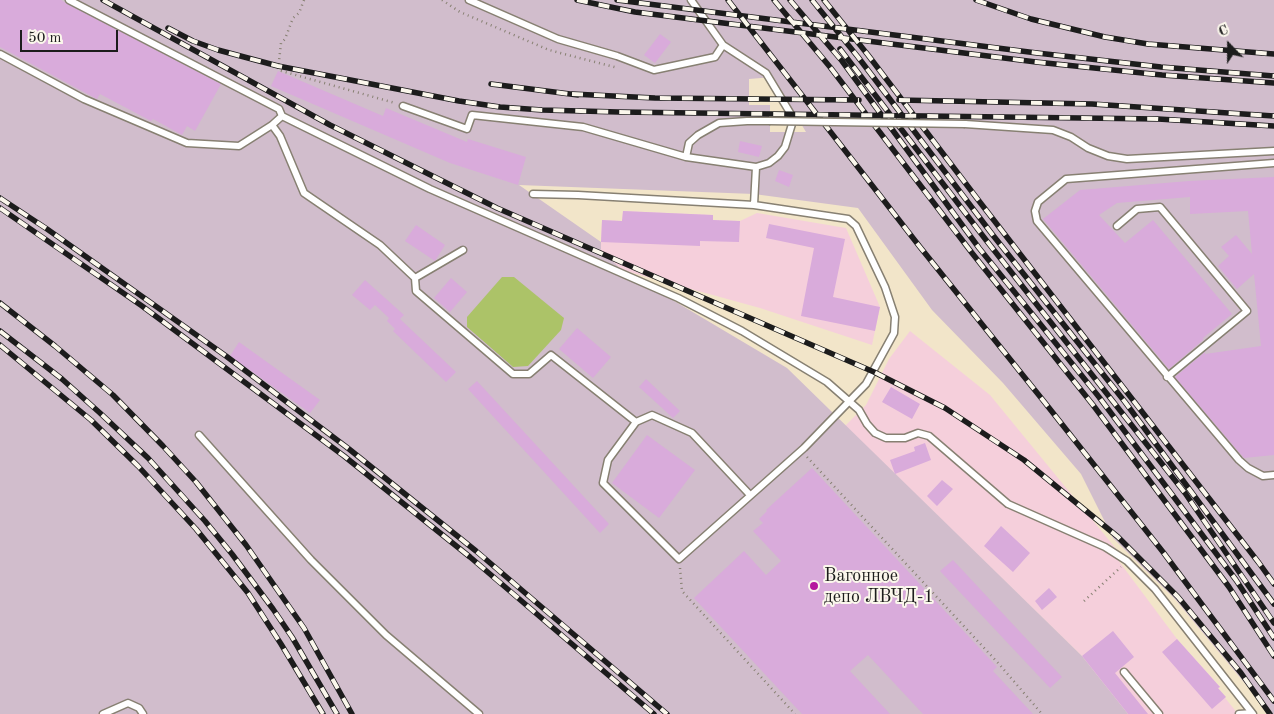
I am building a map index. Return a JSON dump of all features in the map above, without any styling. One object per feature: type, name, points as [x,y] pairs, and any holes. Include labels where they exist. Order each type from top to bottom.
[{"type":"lane","points":[[70,0],[279,110],[282,116],[430,189],[678,298],[742,331],[827,382],[859,410],[875,433],[886,438],[905,438],[918,433],[929,436],[1008,504],[1105,547],[1128,561],[1155,589],[1252,713]]},
{"type":"lane","points":[[469,0],[558,40],[617,56],[654,70],[715,58],[723,45]]},
{"type":"lane","points":[[403,106],[467,129],[472,115],[583,127],[686,157],[756,167],[769,163],[785,147],[792,124],[792,116],[766,73],[723,45],[691,0]]},
{"type":"lane","points":[[0,54],[84,99],[187,144],[239,146],[272,125],[282,116]]},
{"type":"lane","points":[[686,157],[689,144],[698,135],[719,123],[747,120],[965,124],[1053,130],[1108,156],[1127,159],[1274,151]]},
{"type":"lane","points":[[272,125],[280,136],[304,193],[380,244],[415,278],[416,291],[513,374],[529,374],[551,355],[636,422]]},
{"type":"lane","points":[[1274,163],[1066,179],[1038,202],[1035,211],[1037,221],[1239,460],[1248,468],[1263,476],[1274,475]]},
{"type":"lane","points":[[754,205],[756,167]]},
{"type":"lane","points":[[533,194],[754,205],[848,219],[856,226],[885,288],[895,317],[894,333],[866,384],[802,450],[679,559],[603,483],[608,460],[636,422],[652,415],[692,433],[750,495]]},
{"type":"lane","points":[[1117,226],[1137,209],[1160,207],[1247,311],[1167,377]]},
{"type":"lane","points":[[415,278],[463,250]]},
{"type":"lane","points":[[199,435],[311,560],[386,635],[479,714]]},
{"type":"lane","points":[[1124,672],[1159,714]]},
{"type":"lane","points":[[103,714],[128,703],[139,708],[143,714]]},
{"type":"lane","points":[[1239,714],[1252,713]]},
{"type":"path","points":[[304,0],[299,13],[293,18],[285,39],[281,43],[278,70],[403,106]]},
{"type":"path","points":[[442,0],[460,12]]},
{"type":"path","points":[[802,450],[999,664],[1042,714]]},
{"type":"path","points":[[679,559],[682,591],[795,714]]},
{"type":"path","points":[[1084,601],[1128,561]]},
{"type":"shaded area","points":[[0,0],[1274,0],[1274,714],[1268,714],[1262,704],[1175,599],[1113,538],[1081,474],[1003,383],[932,310],[858,208],[754,194],[519,185],[601,242],[601,250],[622,270],[787,368],[1082,656],[1128,714],[0,714]],"holes":[[[773,77],[806,132],[770,132],[770,105],[749,105],[749,79]]]},
{"type":"shaded area","points":[[623,211],[713,215],[713,220],[740,221],[757,213],[846,228],[880,307],[872,345],[760,308],[622,270],[601,250],[601,242],[602,220],[622,221]]},
{"type":"shaded area","points":[[910,331],[990,395],[1117,550],[1118,560],[1177,639],[1220,687],[1218,689],[1238,714],[1128,714],[1082,656],[845,426],[866,405],[889,359]]},
{"type":"green space","points":[[502,277],[514,277],[564,318],[561,330],[528,366],[513,367],[467,327],[467,317]]},
{"type":"building","points":[[0,0],[61,0],[221,84],[195,131],[187,126],[182,135],[100,94],[97,99],[0,47]]},
{"type":"building","points":[[660,34],[671,42],[655,63],[644,55]]},
{"type":"building","points":[[278,71],[383,116],[386,108],[467,142],[468,139],[526,157],[518,185],[450,163],[271,86]]},
{"type":"building","points":[[740,141],[762,146],[759,157],[738,152]]},
{"type":"building","points":[[779,170],[793,175],[789,187],[775,181]]},
{"type":"building","points":[[1274,177],[1274,455],[1244,458],[1175,377],[1205,352],[1205,354],[1261,346],[1254,274],[1237,289],[1218,266],[1229,256],[1221,247],[1236,235],[1252,254],[1248,211],[1190,214],[1190,197],[1117,203],[1099,215],[1125,243],[1153,220],[1232,314],[1169,369],[1043,219],[1080,190],[1189,181]]},
{"type":"building","points":[[623,211],[713,215],[713,220],[740,221],[739,242],[700,241],[700,246],[601,242],[602,220],[622,221]]},
{"type":"building","points":[[769,224],[845,239],[833,297],[880,307],[875,331],[801,316],[814,248],[766,238]]},
{"type":"building","points":[[416,225],[445,245],[435,261],[405,241]]},
{"type":"building","points":[[451,278],[467,292],[450,312],[434,298]]},
{"type":"building","points":[[365,280],[404,315],[400,319],[456,372],[446,382],[393,331],[395,329],[387,321],[389,318],[375,305],[370,310],[352,295]]},
{"type":"building","points":[[577,328],[611,357],[593,378],[559,349]]},
{"type":"building","points":[[239,342],[320,400],[310,413],[230,356]]},
{"type":"building","points":[[646,379],[680,411],[673,418],[639,387]]},
{"type":"building","points":[[477,381],[609,524],[600,533],[468,389]]},
{"type":"building","points":[[891,387],[920,404],[912,419],[882,402]]},
{"type":"building","points":[[647,435],[695,470],[659,518],[612,483]]},
{"type":"building","points":[[925,443],[931,460],[895,474],[890,460],[915,451],[914,447]]},
{"type":"building","name":"Вагонное депо ЛВЧД-1","points":[[812,468],[997,667],[993,671],[1033,714],[923,714],[868,655],[850,671],[890,714],[802,714],[694,598],[744,551],[766,575],[781,561],[753,531],[763,523],[759,519],[766,510]]},
{"type":"building","points":[[942,480],[953,489],[937,506],[927,496]]},
{"type":"building","points":[[1001,526],[1030,553],[1013,572],[984,546]]},
{"type":"building","points":[[953,560],[1062,677],[1050,688],[940,571]]},
{"type":"building","points":[[1049,588],[1057,597],[1042,610],[1035,601]]},
{"type":"building","points":[[1113,631],[1134,657],[1115,673],[1148,714],[1128,714],[1082,656]]},
{"type":"building","points":[[1177,639],[1220,687],[1218,688],[1226,697],[1212,709],[1162,652]]},
{"type":"railway","points":[[103,0],[330,125],[497,208],[874,372],[945,408],[1024,460],[1118,537],[1178,597],[1241,673],[1270,714]]},
{"type":"railway","points":[[577,0],[635,12],[1036,62],[1162,75],[1274,83]]},
{"type":"railway","points":[[617,0],[1037,53],[1161,67],[1274,76]]},
{"type":"railway","points":[[728,0],[920,247],[1163,552],[1274,701]]},
{"type":"railway","points":[[774,0],[830,67],[972,253],[1093,405],[1229,587],[1274,656]]},
{"type":"railway","points":[[790,0],[842,61],[979,248],[1099,397],[1236,580],[1274,638]]},
{"type":"railway","points":[[812,0],[858,57],[992,234],[1125,402],[1274,604]]},
{"type":"railway","points":[[824,0],[1274,584]]},
{"type":"railway","points":[[976,0],[1031,19],[1105,37],[1148,44],[1274,54]]},
{"type":"railway","points":[[168,28],[193,41],[218,50],[278,66],[459,101],[500,107],[619,112],[1158,119],[1274,126]]},
{"type":"railway","points":[[840,49],[986,240],[1185,493],[1274,623]]},
{"type":"railway","points":[[491,84],[578,95]]},
{"type":"railway","points":[[572,94],[655,98],[859,100]]},
{"type":"railway","points":[[899,100],[1092,104],[1274,116]]},
{"type":"railway","points":[[0,198],[47,229],[226,356],[349,449],[476,551],[667,714]]},
{"type":"railway","points":[[0,208],[142,306],[344,456],[470,557],[654,714]]},
{"type":"railway","points":[[0,303],[113,395],[196,482],[246,545],[304,628],[352,714]]},
{"type":"railway","points":[[0,331],[62,379],[100,413],[148,458],[205,521],[273,609],[292,637],[337,714]]},
{"type":"railway","points":[[0,345],[91,420],[138,466],[196,529],[248,593],[323,714]]},
{"type":"place","name":"Вагонное депо ЛВЧД-1","points":[[814,586]]}]
